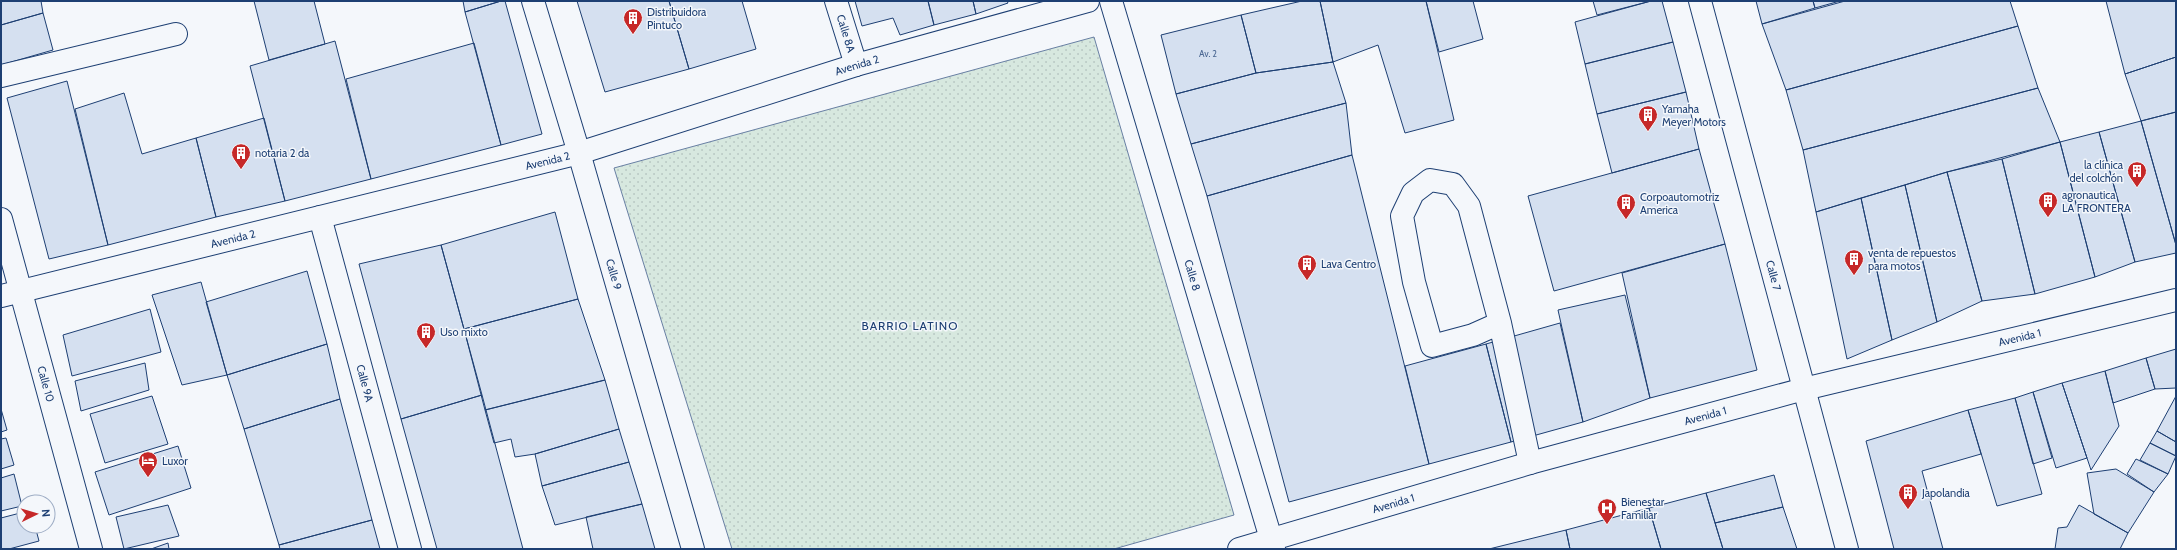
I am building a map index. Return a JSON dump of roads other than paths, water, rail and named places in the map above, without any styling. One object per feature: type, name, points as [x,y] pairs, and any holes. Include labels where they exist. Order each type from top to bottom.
[{"type":"street","name":"Calle 9","points":[[533,1],[579,153],[693,549]]},
{"type":"street","name":"Calle 8A","points":[[836,1],[856,65]]},
{"type":"street","name":"Avenida 2","points":[[11,294],[579,153],[856,65],[1088,1]]},
{"type":"street","name":"Calle 8","points":[[1111,1],[1273,544]]},
{"type":"street","name":"Calle 7","points":[[1700,1],[1847,549]]},
{"type":"street","points":[[1,76],[176,34]]},
{"type":"street","points":[[1500,323],[1473,335],[1432,346],[1414,282],[1402,216],[1413,193],[1430,180],[1453,184],[1469,206],[1500,323],[1530,462]]},
{"type":"street","name":"Calle 9A","points":[[320,217],[410,549]]},
{"type":"street","name":"Calle 10","points":[[1,219],[11,294],[91,549]]},
{"type":"street","name":"Avenida 1","points":[[1239,549],[1273,544],[1530,462],[1804,389],[2176,300]]},
{"type":"place","name":"Distribuidora Pintuco","points":[[633,35]]},
{"type":"place","name":"Yamaha Meyer Motors","points":[[1648,132]]},
{"type":"place","name":"notaria 2 da","points":[[241,170]]},
{"type":"place","name":"la clínica del colchón","points":[[2137,188]]},
{"type":"place","name":"agronautica LA FRONTERA","points":[[2048,218]]},
{"type":"place","name":"Corpoautomotriz America","points":[[1626,220]]},
{"type":"place","name":"venta de repuestos para motos","points":[[1854,276]]},
{"type":"place","name":"Lava Centro","points":[[1307,281]]},
{"type":"place","name":"Uso mixto","points":[[426,349]]},
{"type":"place","name":"Luxor","points":[[148,478]]},
{"type":"place","name":"Japolandia","points":[[1908,510]]},
{"type":"place","name":"Bienestar Familiar","points":[[1607,525]]},
{"type":"district","name":"BARRIO LATINO","points":[[910,326]]}]
